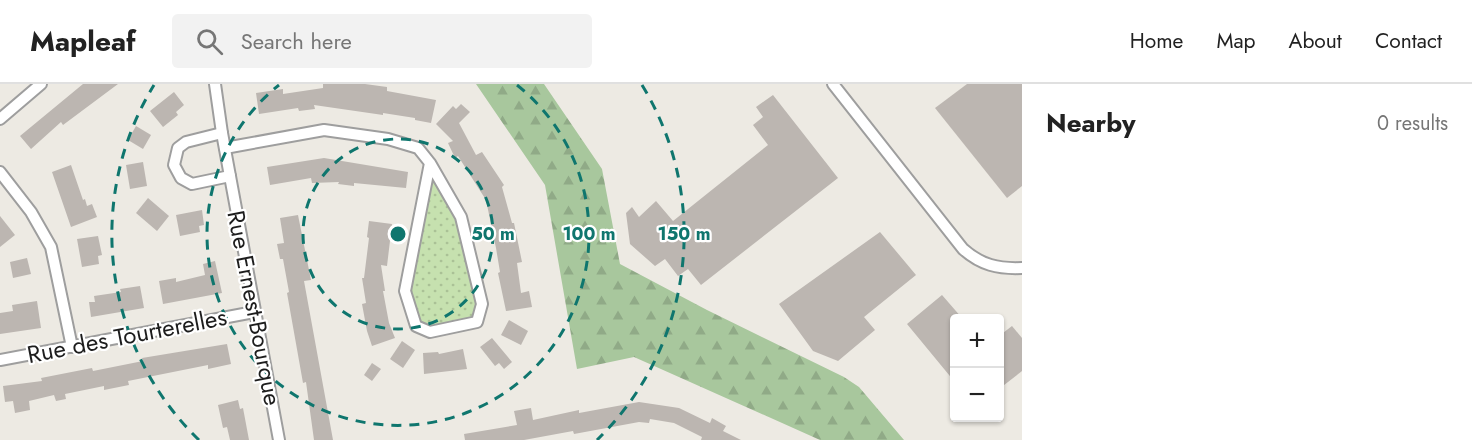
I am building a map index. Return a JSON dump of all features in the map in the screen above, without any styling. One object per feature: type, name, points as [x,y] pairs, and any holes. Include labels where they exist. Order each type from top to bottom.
[{"type":"street","points":[[0,119],[41,84]]},
{"type":"street","name":"Rue Ernest-Bourque","points":[[215,84],[254,312],[279,440]]},
{"type":"street","points":[[833,84],[963,249],[972,257],[991,266],[1022,268]]},
{"type":"street","points":[[225,148],[324,130],[388,139],[418,147],[430,163],[461,217],[482,304],[477,322],[430,332],[416,326],[405,291],[430,163]]},
{"type":"street","name":"Rue Ernest-Bourque","points":[[222,133],[186,142],[178,148],[174,165],[181,178],[192,184],[230,176]]},
{"type":"street","points":[[0,172],[32,212],[51,247],[72,347]]},
{"type":"street","name":"Rue des Tourterelles","points":[[0,360],[254,312]]},
{"type":"green space","points":[[476,84],[544,84],[602,169],[620,264],[707,310],[844,377],[859,387],[904,440],[820,440],[634,357],[577,369],[545,185]]},
{"type":"green space","points":[[430,163],[461,217],[482,304],[477,322],[430,332],[416,326],[405,291]]},
{"type":"building","points":[[83,84],[118,84],[63,125],[61,122],[31,149],[20,136]]},
{"type":"building","points":[[323,84],[365,84],[387,87],[387,91],[436,100],[431,123],[383,113],[383,115],[314,105],[315,109],[299,111],[298,108],[259,114],[256,93],[283,89],[283,94],[323,88]]},
{"type":"building","points":[[967,84],[1022,84],[1022,186],[1007,198],[935,108]]},
{"type":"building","points":[[174,92],[184,105],[176,112],[178,115],[163,127],[150,111]]},
{"type":"building","points":[[773,95],[838,178],[701,285],[688,269],[678,276],[665,259],[655,266],[630,244],[626,213],[632,207],[639,217],[656,201],[673,221],[768,145],[753,125],[763,117],[756,107]]},
{"type":"building","points":[[461,104],[470,112],[459,123],[476,155],[482,152],[504,185],[502,187],[512,223],[514,223],[522,262],[517,263],[521,293],[529,291],[532,307],[506,311],[486,200],[458,156],[455,158],[448,143],[453,141],[436,124],[453,106],[456,109]]},
{"type":"building","points":[[136,126],[151,135],[143,149],[128,140]]},
{"type":"building","points":[[324,158],[408,172],[406,188],[354,183],[354,186],[338,184],[339,182],[312,183],[311,178],[270,185],[267,167]]},
{"type":"building","points":[[143,162],[147,186],[130,189],[126,165]]},
{"type":"building","points":[[71,165],[83,200],[85,199],[87,206],[92,204],[97,217],[71,227],[52,172]]},
{"type":"building","points":[[148,198],[169,216],[157,231],[136,213]]},
{"type":"building","points":[[202,210],[204,225],[199,226],[200,232],[180,236],[176,215]]},
{"type":"building","points":[[298,215],[311,280],[304,281],[333,440],[314,440],[306,382],[303,383],[283,259],[280,259],[277,244],[284,243],[280,218]]},
{"type":"building","points":[[0,216],[15,235],[0,247]]},
{"type":"building","points":[[369,221],[392,224],[387,266],[381,265],[389,323],[395,338],[372,346],[362,304],[366,303],[362,278],[364,278],[369,238],[367,237]]},
{"type":"building","points":[[880,232],[916,275],[864,317],[875,330],[838,361],[813,351],[779,304]]},
{"type":"building","points":[[98,236],[102,255],[98,256],[99,264],[82,267],[77,239]]},
{"type":"building","points":[[27,258],[31,274],[13,278],[10,262]]},
{"type":"building","points":[[215,261],[222,293],[163,304],[159,281],[176,278],[176,282],[205,275],[203,264]]},
{"type":"building","points":[[140,286],[144,308],[91,317],[89,302],[95,302],[94,296],[121,292],[120,289]]},
{"type":"building","points":[[942,295],[959,314],[950,314],[950,376],[907,324]]},
{"type":"building","points":[[37,301],[41,328],[0,334],[0,313],[13,311],[12,305]]},
{"type":"building","points":[[509,320],[528,331],[521,345],[501,335]]},
{"type":"building","points":[[1012,326],[1022,338],[1022,371],[1004,385],[1004,368],[1004,332]]},
{"type":"building","points":[[492,338],[512,362],[504,369],[499,363],[495,366],[480,347]]},
{"type":"building","points":[[402,341],[415,350],[403,368],[390,359]]},
{"type":"building","points":[[227,344],[231,364],[208,369],[208,365],[128,381],[129,385],[104,390],[104,386],[65,394],[66,399],[56,401],[54,395],[29,401],[30,410],[15,413],[13,401],[5,402],[3,386],[42,381],[41,378],[92,368],[93,371],[143,361],[142,358]]},
{"type":"building","points":[[463,349],[467,369],[424,374],[423,353],[438,352],[439,354]]},
{"type":"building","points":[[372,363],[381,369],[372,381],[364,375]]},
{"type":"building","points":[[238,400],[240,409],[243,408],[249,440],[230,440],[227,427],[223,428],[218,405]]},
{"type":"building","points":[[639,402],[679,408],[710,423],[712,418],[726,426],[723,431],[741,440],[701,440],[702,437],[674,423],[650,419],[649,423],[639,422],[574,434],[573,431],[524,440],[465,440],[464,434],[517,425],[514,411],[531,408],[533,420],[579,410],[579,413]]}]
